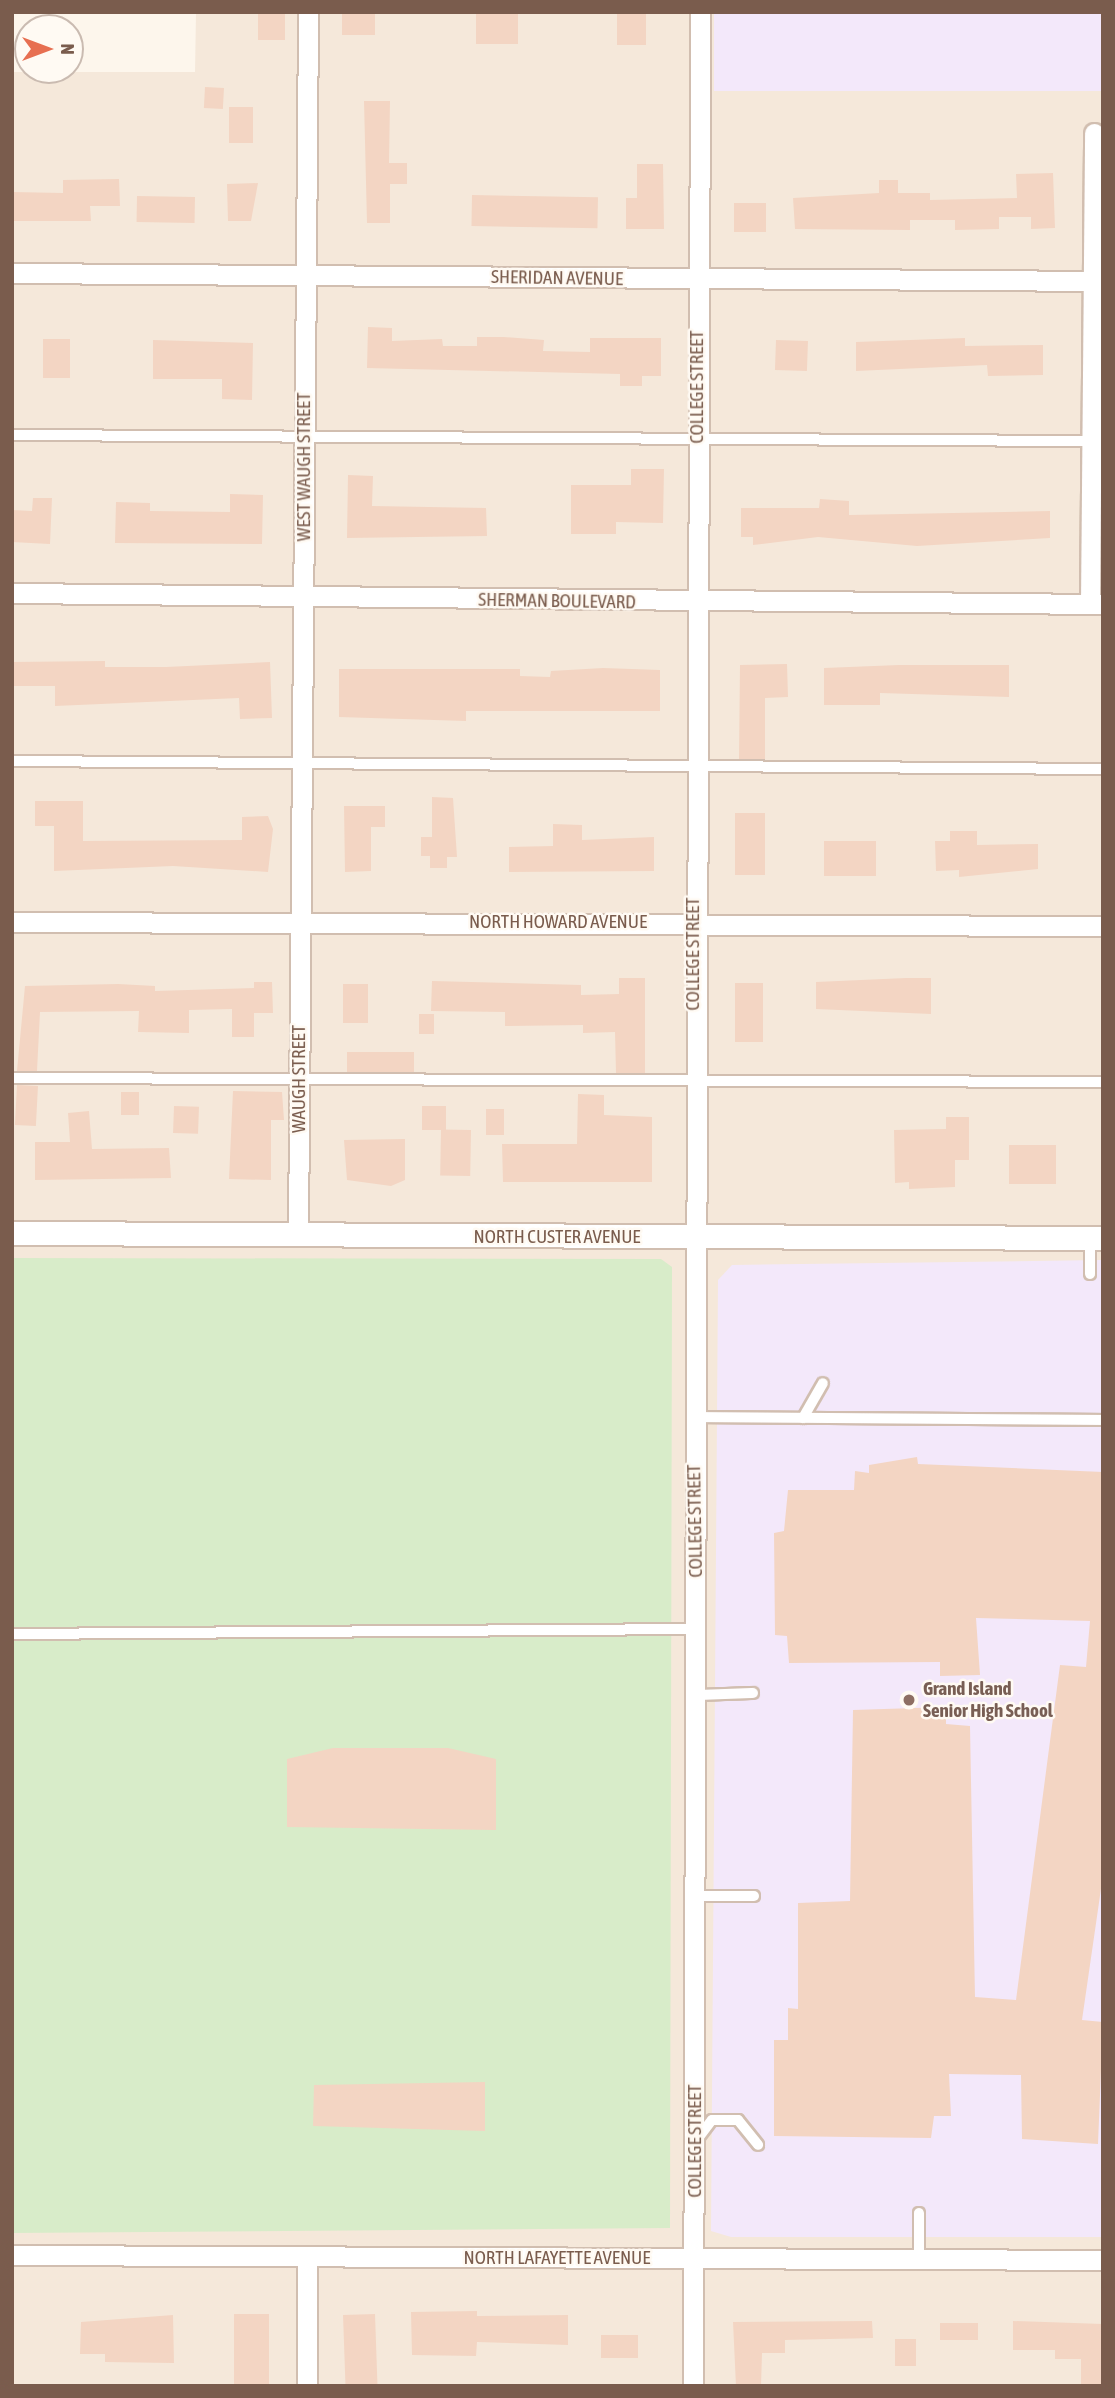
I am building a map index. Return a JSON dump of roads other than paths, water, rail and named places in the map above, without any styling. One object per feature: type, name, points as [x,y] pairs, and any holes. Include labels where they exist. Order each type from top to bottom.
[{"type":"street","name":"WEST WAUGH STREET","points":[[300,922],[308,12]]},
{"type":"street","name":"COLLEGE STREET","points":[[693,2386],[697,1629],[692,1081],[700,12]]},
{"type":"street","points":[[1094,133],[1098,281],[1096,604]]},
{"type":"street","name":"SHERIDAN AVENUE","points":[[12,273],[1098,281]]},
{"type":"street","name":"SHERMAN BOULEVARD","points":[[12,593],[695,603],[1096,604]]},
{"type":"street","name":"NORTH HOWARD AVENUE","points":[[12,922],[693,922],[1103,926]]},
{"type":"street","name":"WAUGH STREET","points":[[298,1236],[300,922]]},
{"type":"street","name":"NORTH CUSTER AVENUE","points":[[12,1233],[1096,1238]]},
{"type":"street","name":"NORTH LAFAYETTE AVENUE","points":[[12,2255],[1103,2260]]},
{"type":"street","points":[[307,2256],[307,2386]]},
{"type":"lane","points":[[12,435],[1097,441]]},
{"type":"lane","points":[[12,761],[1103,769]]},
{"type":"lane","points":[[12,1078],[1103,1082]]},
{"type":"lane","points":[[1090,1274],[1096,1238]]},
{"type":"lane","points":[[803,1418],[822,1383]]},
{"type":"lane","points":[[694,1417],[1103,1420]]},
{"type":"lane","points":[[12,1634],[697,1629]]},
{"type":"lane","points":[[697,1695],[753,1693]]},
{"type":"lane","points":[[694,1896],[754,1896]]},
{"type":"lane","points":[[696,2141],[712,2120],[738,2120],[758,2145]]},
{"type":"lane","points":[[919,2213],[919,2259]]},
{"type":"place","name":"Grand Island Senior High School","points":[[909,1700]]}]
